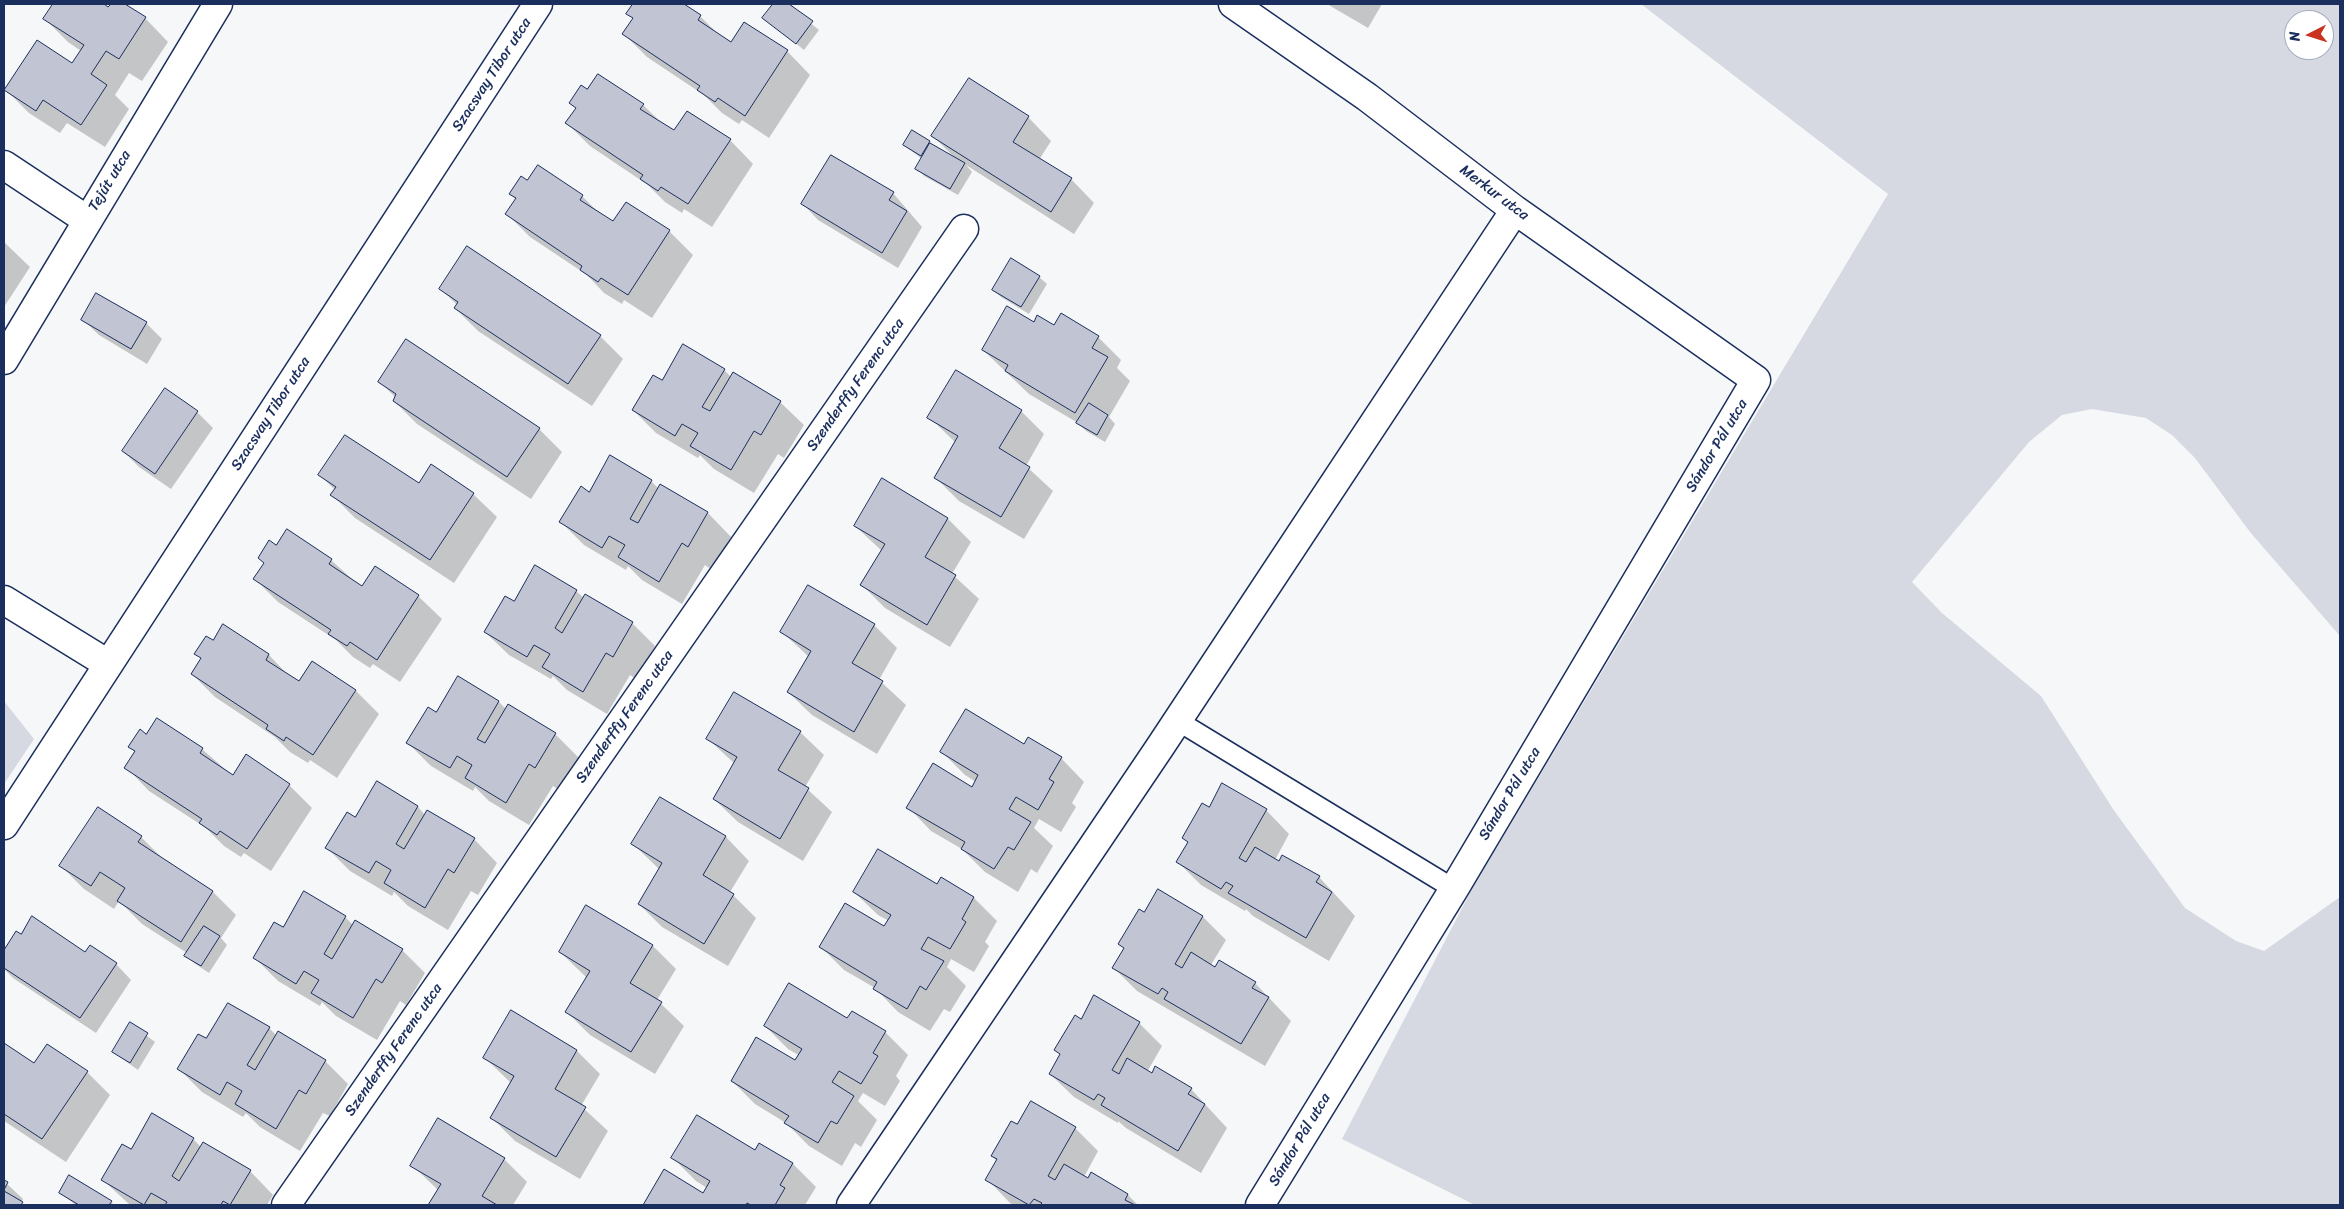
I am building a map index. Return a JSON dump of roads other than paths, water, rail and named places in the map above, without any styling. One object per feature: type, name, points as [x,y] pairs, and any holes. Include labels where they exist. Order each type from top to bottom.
[{"type":"street","name":"Tejút utca","points":[[4,360],[218,4]]},
{"type":"street","name":"Szacsvay Tibor utca","points":[[4,825],[538,4]]},
{"type":"street","name":"Merkur utca","points":[[1233,4],[1367,97],[1515,210],[1756,380]]},
{"type":"street","points":[[4,164],[87,220]]},
{"type":"street","points":[[851,1205],[1178,721],[1515,210]]},
{"type":"street","name":"Szenderffy Ferenc utca","points":[[286,1205],[964,229]]},
{"type":"street","name":"Sándor Pál utca","points":[[1260,1205],[1454,889],[1756,380]]},
{"type":"street","points":[[4,600],[108,664]]},
{"type":"lane","points":[[1178,721],[1454,889]]}]
